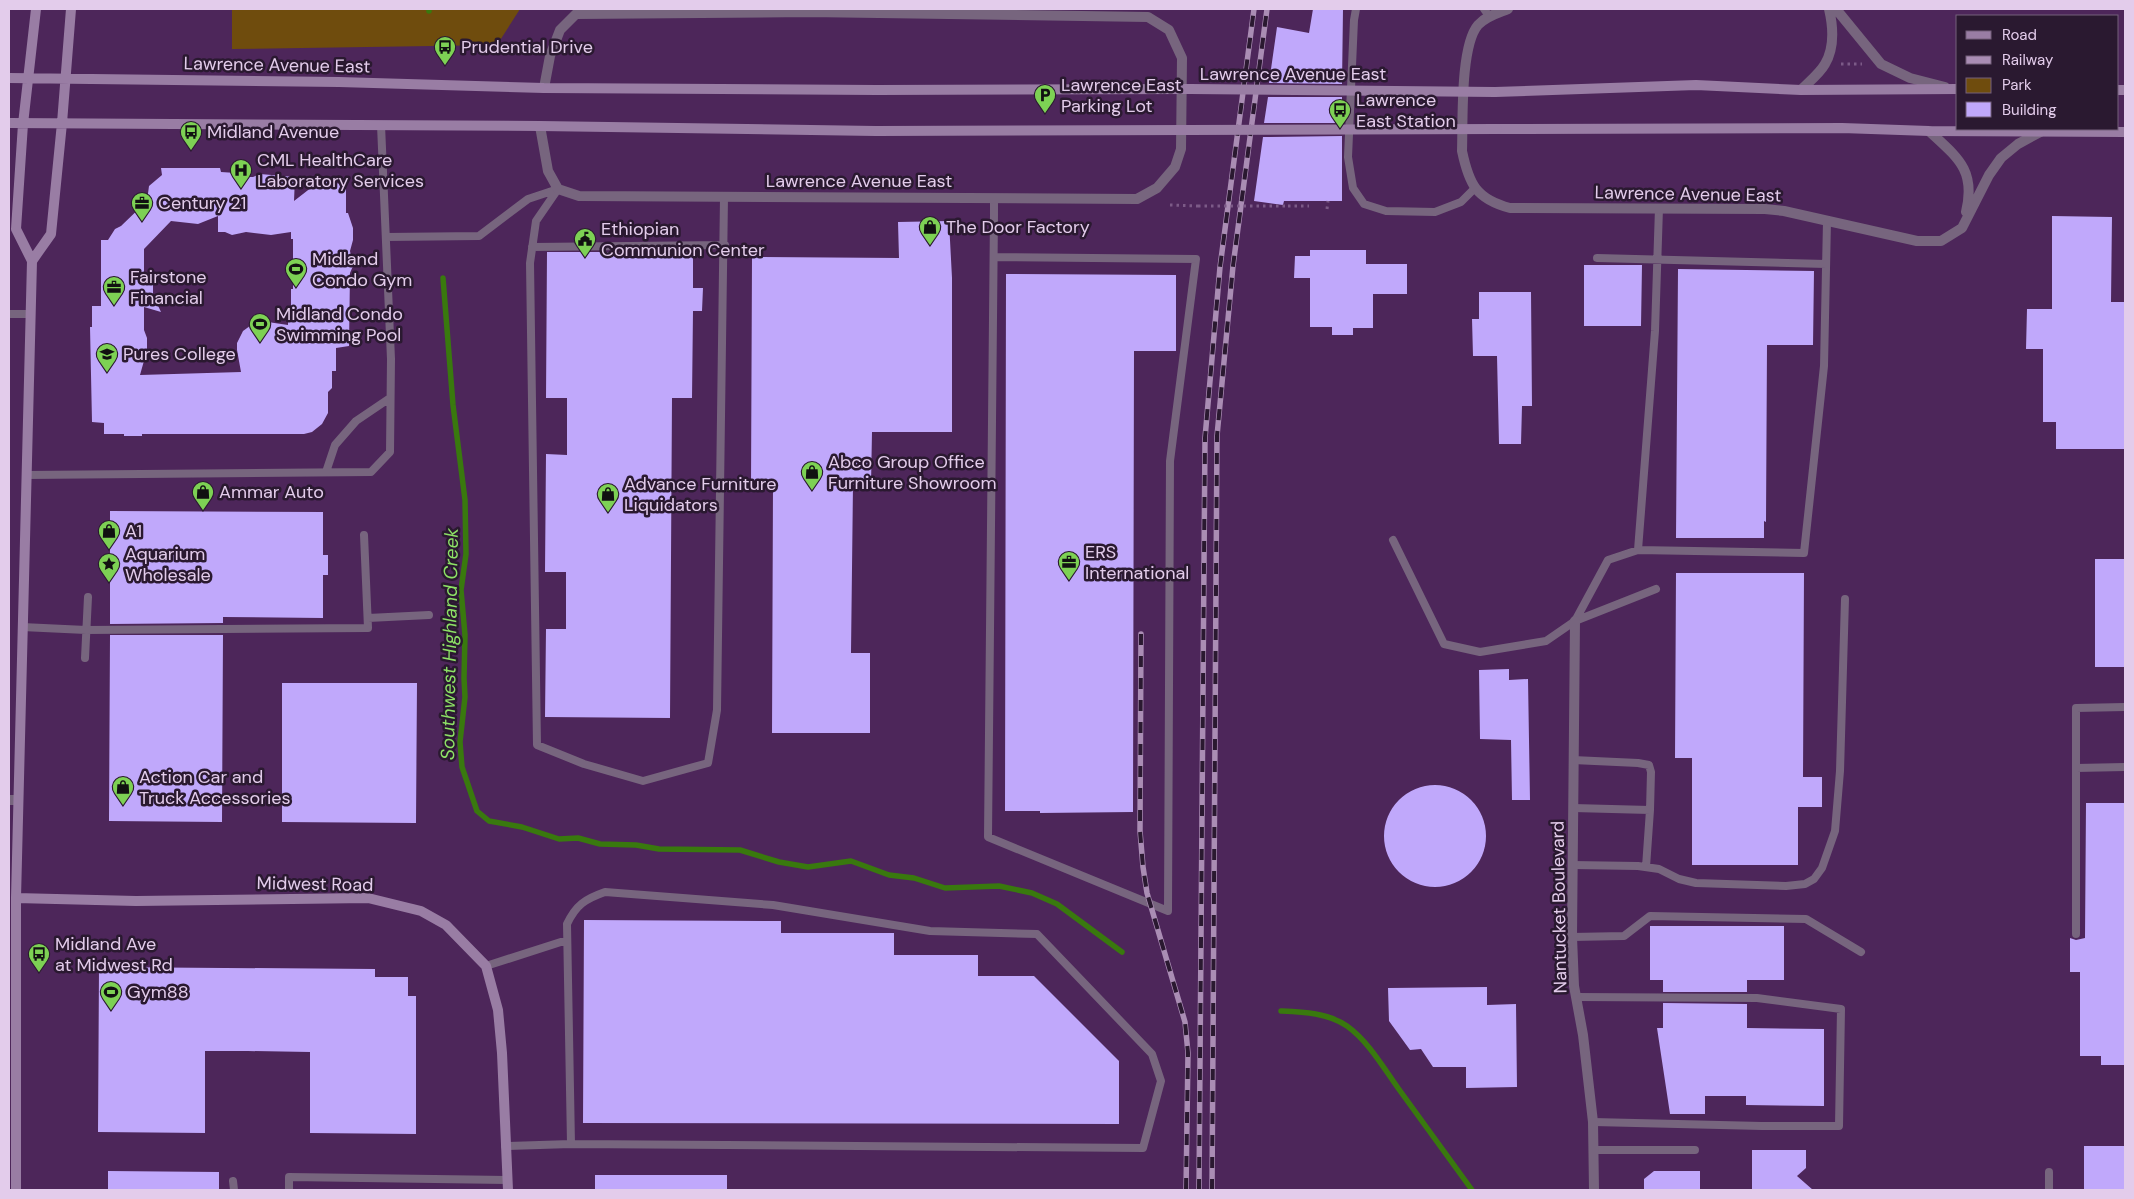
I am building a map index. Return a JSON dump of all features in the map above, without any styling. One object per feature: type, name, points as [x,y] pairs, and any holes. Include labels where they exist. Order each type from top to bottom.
[{"type":"main road","points":[[16,1190],[12,985],[12,922],[16,898],[13,800],[22,627],[32,261],[16,229],[24,124],[36,9]]},
{"type":"main road","points":[[32,261],[51,234],[71,9]]},
{"type":"main road","name":"Lawrence Avenue East","points":[[9,78],[339,82],[544,88],[877,90],[1190,89],[1495,92],[1696,85],[1801,90],[1954,89]]},
{"type":"main road","points":[[9,124],[540,126],[876,132],[1496,128],[1842,128],[1929,131],[2043,130],[2125,132]]},
{"type":"main road","name":"Midwest Road","points":[[16,898],[136,901],[368,898],[421,911],[446,925],[486,966],[498,1010],[502,1053],[507,1185]]},
{"type":"street","name":"Lawrence Avenue East","points":[[1508,9],[1487,12],[1477,26],[1467,50],[1462,151],[1465,166],[1475,188],[1492,203],[1510,208],[1765,209],[1827,220],[1917,241],[1941,241],[1962,228]]},
{"type":"street","points":[[1801,90],[1825,64],[1831,47],[1832,22],[1829,9]]},
{"type":"street","name":"Lawrence Avenue East","points":[[1836,9],[1880,64],[1910,78],[1954,89]]},
{"type":"street","name":"Lawrence Avenue East","points":[[544,88],[550,56],[560,30],[576,14],[809,10],[1148,17],[1169,30],[1182,58],[1181,149],[1175,167],[1157,188],[1137,199],[579,196],[558,189]]},
{"type":"street","points":[[540,126],[548,170],[558,189]]},
{"type":"street","points":[[1962,228],[1989,175],[2001,158],[2018,144],[2043,130]]},
{"type":"street","points":[[1929,131],[1957,157],[1968,176],[1968,201],[1962,228]]},
{"type":"street","name":"Nantucket Boulevard","points":[[1575,621],[1572,937],[1574,986],[1584,1035],[1592,1122],[1594,1190]]},
{"type":"lane","points":[[1356,9],[1348,157],[1353,188],[1364,204],[1386,211],[1435,212],[1461,202],[1475,188]]},
{"type":"lane","points":[[26,475],[371,472],[390,452],[382,125]]},
{"type":"lane","points":[[386,237],[480,236],[528,199],[558,189]]},
{"type":"lane","points":[[558,189],[536,221],[530,263],[537,745],[584,764],[643,780],[708,763],[717,710],[725,245],[724,197]]},
{"type":"lane","points":[[994,198],[988,837],[1168,911],[1170,461],[1196,259],[994,257]]},
{"type":"lane","points":[[1638,550],[1655,331],[1659,208]]},
{"type":"lane","points":[[1575,621],[1608,560],[1638,550],[1804,553],[1824,366],[1827,220]]},
{"type":"lane","points":[[532,247],[725,245]]},
{"type":"lane","points":[[1597,258],[1658,258],[1826,264]]},
{"type":"lane","points":[[9,314],[31,314]]},
{"type":"lane","points":[[326,472],[335,444],[356,421],[390,398]]},
{"type":"lane","points":[[22,627],[86,630],[368,628],[364,535]]},
{"type":"lane","points":[[1393,540],[1444,644],[1480,652],[1546,642],[1575,621],[1656,589]]},
{"type":"lane","points":[[85,658],[88,597]]},
{"type":"lane","points":[[1572,865],[1646,867],[1659,869],[1679,879],[1696,883],[1786,886],[1805,884],[1814,879],[1822,868],[1835,831],[1840,771],[1845,599]]},
{"type":"lane","points":[[368,618],[429,615]]},
{"type":"lane","points":[[2076,934],[2076,708],[2125,707]]},
{"type":"lane","points":[[1573,760],[1649,765],[1651,772],[1650,810],[1646,867]]},
{"type":"lane","points":[[2076,768],[2125,767]]},
{"type":"lane","points":[[1573,808],[1650,810]]},
{"type":"lane","points":[[505,1146],[571,1144],[1143,1148],[1162,1081],[1152,1054],[1037,934],[930,931],[773,905],[605,892],[588,898],[573,911],[567,924],[571,1144]]},
{"type":"lane","points":[[1572,937],[1624,936],[1650,916],[1806,919],[1861,952]]},
{"type":"lane","points":[[486,966],[567,940]]},
{"type":"lane","points":[[1576,998],[1757,998],[1841,1009],[1839,1126],[1592,1122]]},
{"type":"lane","points":[[1593,1150],[1695,1150]]},
{"type":"lane","points":[[2049,1172],[2049,1190]]},
{"type":"lane","points":[[289,1190],[288,1177],[507,1185]]},
{"type":"lane","points":[[234,1181],[234,1190]]},
{"type":"path","points":[[1838,64],[1868,64]]},
{"type":"path","points":[[1327,209],[1328,201]]},
{"type":"path","points":[[1170,205],[1309,206]]},
{"type":"green space","points":[[232,9],[520,9],[497,45],[232,49]]},
{"type":"building","points":[[1313,9],[1343,9],[1342,84],[1269,83],[1277,27],[1309,33]]},
{"type":"building","points":[[1268,97],[1342,97],[1342,123],[1264,123]]},
{"type":"building","points":[[1342,136],[1342,201],[1284,201],[1283,205],[1254,201],[1263,137]]},
{"type":"building","points":[[161,168],[220,168],[221,172],[236,173],[243,177],[253,177],[260,174],[295,177],[294,201],[321,180],[346,185],[346,213],[348,213],[353,228],[353,240],[350,251],[353,266],[350,273],[349,346],[336,348],[336,371],[332,371],[332,388],[328,392],[328,413],[322,424],[312,432],[304,434],[142,434],[142,436],[124,436],[124,434],[104,434],[104,423],[92,422],[90,327],[92,327],[92,306],[101,306],[101,240],[108,240],[115,229],[121,226],[147,201],[149,186],[162,175]],"holes":[[[218,216],[218,232],[232,235],[246,232],[271,235],[291,232],[291,239],[293,239],[293,289],[291,289],[291,316],[288,316],[288,325],[261,321],[254,323],[243,331],[237,343],[241,372],[140,375],[147,350],[147,338],[144,330],[144,307],[161,312],[153,295],[153,278],[144,278],[144,249],[171,221],[198,224]]]},
{"type":"building","points":[[2052,216],[2112,217],[2111,302],[2125,302],[2125,449],[2056,449],[2056,422],[2043,422],[2043,349],[2026,349],[2027,309],[2052,309]]},
{"type":"building","name":"Abco Group Office Furniture Showroom","points":[[949,221],[952,278],[952,432],[872,432],[871,485],[853,485],[851,653],[870,653],[870,733],[772,733],[773,485],[751,485],[752,257],[899,258],[898,222]]},
{"type":"building","points":[[1310,250],[1366,250],[1366,264],[1407,264],[1407,294],[1373,294],[1373,328],[1353,328],[1353,335],[1332,335],[1332,327],[1310,327],[1310,278],[1294,278],[1295,256],[1310,256]]},
{"type":"building","name":"Advance Furniture Liquidators","points":[[547,252],[693,252],[693,288],[703,288],[702,311],[693,311],[692,398],[672,398],[670,718],[545,717],[546,629],[566,629],[566,572],[545,572],[546,454],[567,455],[567,398],[546,398]]},
{"type":"building","points":[[1584,265],[1642,265],[1641,326],[1584,326]]},
{"type":"building","points":[[1678,269],[1814,271],[1813,345],[1767,345],[1766,522],[1764,521],[1764,538],[1676,538]]},
{"type":"building","name":"ERS International","points":[[1006,274],[1176,275],[1176,351],[1134,351],[1133,812],[1040,813],[1040,811],[1005,811]]},
{"type":"building","points":[[1479,292],[1531,292],[1532,406],[1522,406],[1521,444],[1499,444],[1497,356],[1473,356],[1472,319],[1479,319]]},
{"type":"building","points":[[110,511],[323,512],[323,555],[328,555],[328,575],[323,575],[323,618],[223,617],[223,623],[110,624]]},
{"type":"building","points":[[2095,559],[2125,559],[2125,667],[2095,667]]},
{"type":"building","points":[[1676,573],[1804,573],[1803,777],[1822,777],[1822,807],[1798,807],[1798,865],[1692,865],[1692,758],[1675,758]]},
{"type":"building","points":[[110,635],[223,635],[222,822],[109,821]]},
{"type":"building","points":[[1509,669],[1509,680],[1528,679],[1530,800],[1512,800],[1511,740],[1480,739],[1479,670]]},
{"type":"building","points":[[282,683],[417,683],[416,823],[282,822]]},
{"type":"building","points":[[1435,785],[1445,786],[1464,793],[1478,807],[1485,826],[1485,846],[1478,865],[1464,879],[1445,886],[1435,887],[1425,886],[1406,879],[1392,865],[1385,846],[1384,836],[1385,826],[1392,807],[1406,793],[1425,786]]},
{"type":"building","points":[[2086,803],[2125,803],[2125,1065],[2101,1065],[2101,1056],[2080,1056],[2080,972],[2070,972],[2070,938],[2076,940],[2085,938]]},
{"type":"building","points":[[584,920],[781,921],[781,933],[894,933],[894,955],[978,955],[978,976],[1034,976],[1119,1061],[1119,1124],[583,1123]]},
{"type":"building","points":[[1650,926],[1784,926],[1784,980],[1747,980],[1747,992],[1663,992],[1663,980],[1650,980]]},
{"type":"building","points":[[99,967],[375,969],[375,977],[408,977],[408,996],[416,996],[416,1134],[310,1133],[310,1052],[248,1051],[205,1051],[205,1133],[98,1132]]},
{"type":"building","points":[[1487,987],[1487,1005],[1516,1004],[1517,1087],[1466,1088],[1466,1067],[1433,1067],[1421,1049],[1410,1050],[1389,1021],[1388,988]]},
{"type":"building","points":[[1663,1003],[1747,1004],[1747,1028],[1824,1029],[1824,1106],[1746,1105],[1746,1096],[1705,1096],[1705,1114],[1670,1114],[1657,1028],[1663,1028]]},
{"type":"building","points":[[2084,1146],[2125,1146],[2125,1190],[2084,1190]]},
{"type":"building","points":[[1752,1150],[1806,1150],[1806,1168],[1797,1176],[1813,1190],[1752,1190]]},
{"type":"building","points":[[108,1171],[219,1172],[219,1190],[108,1190]]},
{"type":"building","points":[[1654,1171],[1700,1171],[1700,1190],[1644,1190],[1644,1179]]},
{"type":"building","points":[[595,1175],[727,1175],[727,1190],[595,1190]]},
{"type":"waterway","name":"Southwest Highland Creek","points":[[443,278],[453,405],[465,500],[466,554],[461,590],[465,635],[465,697],[460,742],[462,767],[477,811],[489,821],[522,827],[559,839],[578,838],[600,844],[636,845],[659,849],[740,850],[779,862],[808,867],[851,861],[889,875],[914,878],[945,888],[999,886],[1032,893],[1057,904],[1122,952]]},
{"type":"waterway","name":"Southwest Highland Creek","points":[[1281,1011],[1307,1013],[1332,1018],[1355,1032],[1375,1055],[1472,1190]]},
{"type":"railway","points":[[1199,1190],[1205,438],[1220,267],[1254,9]]},
{"type":"railway","points":[[1212,1190],[1217,436],[1233,266],[1267,9]]},
{"type":"railway","points":[[1141,634],[1140,831],[1147,893],[1185,1022],[1188,1053],[1186,1190]]},
{"type":"place","name":"Prudential Drive","points":[[445,66]]},
{"type":"place","name":"Lawrence East Parking Lot","points":[[1045,114]]},
{"type":"place","name":"Lawrence East Station","points":[[1340,129]]},
{"type":"place","name":"Midland Avenue","points":[[191,151]]},
{"type":"place","name":"CML HealthCare Laboratory Services","points":[[241,189]]},
{"type":"place","name":"Century 21","points":[[142,222]]},
{"type":"place","name":"The Door Factory","points":[[930,246]]},
{"type":"place","name":"Ethiopian Communion Center","points":[[585,258]]},
{"type":"place","name":"Midland Condo Gym","points":[[296,288]]},
{"type":"place","name":"Fairstone Financial","points":[[114,306]]},
{"type":"place","name":"Midland Condo Swimming Pool","points":[[260,343]]},
{"type":"place","name":"Pures College","points":[[107,373]]},
{"type":"place","name":"Abco Group Office Furniture Showroom","points":[[812,491]]},
{"type":"place","name":"Ammar Auto","points":[[203,511]]},
{"type":"place","name":"Advance Furniture Liquidators","points":[[608,513]]},
{"type":"place","name":"A1","points":[[109,550]]},
{"type":"place","name":"ERS International","points":[[1069,581]]},
{"type":"place","name":"Aquarium Wholesale","points":[[109,583]]},
{"type":"place","name":"Action Car and Truck Accessories","points":[[123,806]]},
{"type":"place","name":"Midland Ave at Midwest Rd","points":[[39,973]]},
{"type":"place","name":"Gym88","points":[[111,1011]]}]
